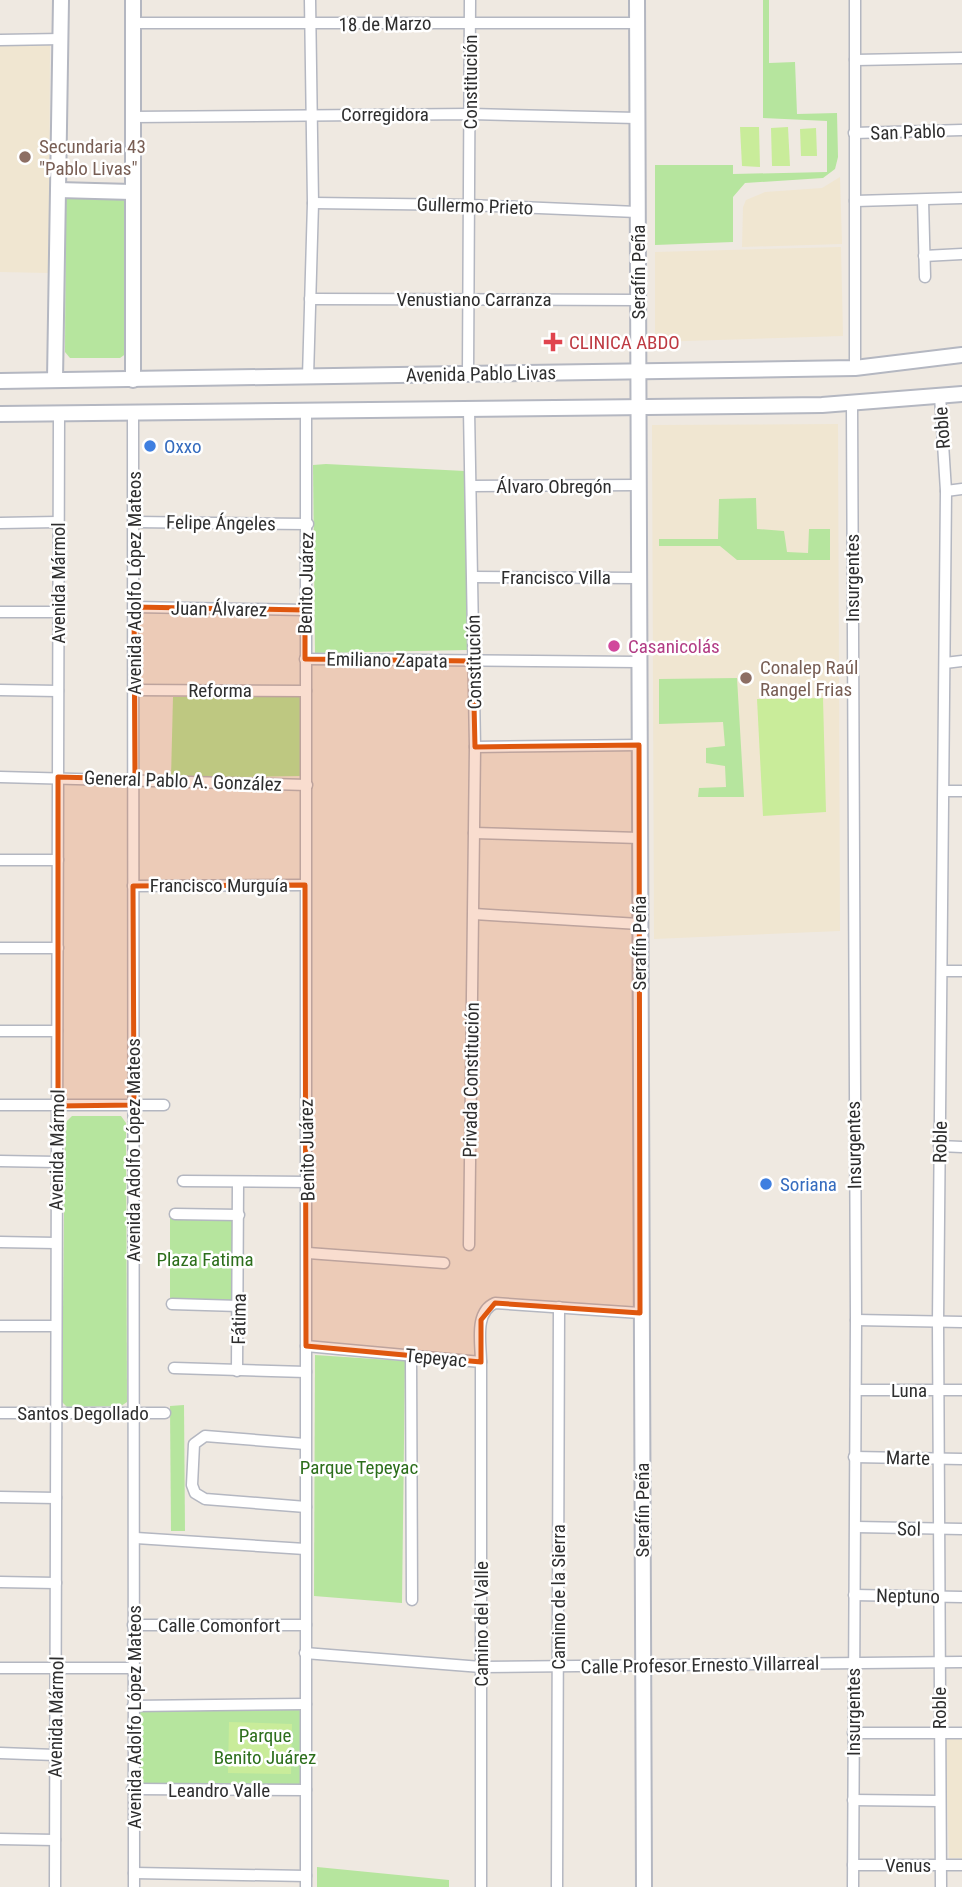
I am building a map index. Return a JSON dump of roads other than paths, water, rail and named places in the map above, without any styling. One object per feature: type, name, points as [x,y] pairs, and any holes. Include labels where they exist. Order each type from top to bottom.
[{"type":"main road","points":[[55,380],[61,0]]},
{"type":"main road","points":[[132,380],[133,0]]},
{"type":"main road","name":"Serafín Peña","points":[[637,0],[644,1887]]},
{"type":"main road","points":[[58,190],[132,192]]},
{"type":"main road","name":"Avenida Pablo Livas","points":[[0,381],[855,368],[962,355]]},
{"type":"main road","name":"Avenida Pablo Livas","points":[[0,414],[306,413],[852,404],[962,394]]},
{"type":"street","points":[[308,377],[313,203],[309,115],[310,0]]},
{"type":"street","name":"Constitución","points":[[468,373],[470,0]]},
{"type":"street","points":[[855,0],[855,368]]},
{"type":"street","name":"18 de Marzo","points":[[133,23],[638,23]]},
{"type":"street","points":[[0,40],[62,39]]},
{"type":"street","points":[[855,60],[962,58]]},
{"type":"street","name":"Corregidora","points":[[132,117],[471,114],[637,118]]},
{"type":"street","name":"San Pablo","points":[[854,133],[962,130]]},
{"type":"street","points":[[856,201],[962,198]]},
{"type":"street","points":[[923,200],[925,277]]},
{"type":"street","name":"Gullermo Prieto","points":[[313,203],[470,205],[637,212]]},
{"type":"street","points":[[924,256],[962,254]]},
{"type":"street","name":"Venustiano Carranza","points":[[310,299],[638,300]]},
{"type":"street","name":"Roble","points":[[940,396],[946,491],[938,1322],[941,1887]]},
{"type":"street","name":"Insurgentes","points":[[852,404],[856,1320],[853,1887]]},
{"type":"street","name":"Constitución","points":[[469,410],[475,747],[474,914]]},
{"type":"street","name":"Benito Juárez","points":[[306,413],[306,1887]]},
{"type":"street","name":"Avenida Mármol","points":[[55,1887],[55,1326],[58,1106],[56,612],[59,414]]},
{"type":"street","name":"Avenida Adolfo López Mateos","points":[[134,414],[134,1887]]},
{"type":"street","name":"Álvaro Obregón","points":[[471,486],[637,485]]},
{"type":"street","points":[[946,491],[962,489]]},
{"type":"street","points":[[0,523],[58,522]]},
{"type":"street","name":"Felipe Ángeles","points":[[135,522],[307,524]]},
{"type":"street","name":"Francisco Villa","points":[[473,577],[638,578]]},
{"type":"street","name":"Juan Álvarez","points":[[134,607],[305,610]]},
{"type":"street","points":[[0,612],[56,612]]},
{"type":"street","name":"Emiliano Zapata","points":[[305,659],[638,662]]},
{"type":"street","points":[[944,663],[962,660]]},
{"type":"street","points":[[0,690],[58,691]]},
{"type":"street","name":"Reforma","points":[[134,690],[306,691]]},
{"type":"street","points":[[475,747],[639,745]]},
{"type":"street","name":"General Pablo A. González","points":[[0,777],[307,785]]},
{"type":"street","points":[[944,791],[962,791]]},
{"type":"street","points":[[474,834],[639,838]]},
{"type":"street","points":[[0,860],[58,860]]},
{"type":"street","name":"Francisco Murguía","points":[[133,886],[305,885]]},
{"type":"street","points":[[474,914],[639,924]]},
{"type":"street","name":"Privada Constitución","points":[[469,1245],[474,914]]},
{"type":"street","points":[[0,948],[58,948]]},
{"type":"street","points":[[943,971],[962,971]]},
{"type":"street","points":[[0,1031],[57,1031]]},
{"type":"street","points":[[0,1105],[164,1105]]},
{"type":"street","points":[[939,1146],[962,1147]]},
{"type":"street","points":[[0,1161],[57,1162]]},
{"type":"street","points":[[183,1181],[307,1182]]},
{"type":"street","name":"Fátima","points":[[237,1371],[238,1182]]},
{"type":"street","points":[[175,1214],[239,1215]]},
{"type":"street","points":[[0,1242],[56,1243]]},
{"type":"street","points":[[308,1254],[444,1263]]},
{"type":"street","name":"Tepeyac","points":[[306,1346],[481,1362],[481,1320],[489,1306],[504,1302],[640,1313]]},
{"type":"street","points":[[172,1304],[239,1306]]},
{"type":"street","name":"Camino de la Sierra","points":[[557,1887],[559,1307]]},
{"type":"street","points":[[856,1320],[962,1322]]},
{"type":"street","points":[[0,1326],[55,1326]]},
{"type":"street","points":[[411,1356],[412,1600]]},
{"type":"street","name":"Camino del Valle","points":[[481,1362],[481,1887]]},
{"type":"street","points":[[174,1368],[306,1372]]},
{"type":"street","name":"Luna","points":[[856,1390],[962,1390]]},
{"type":"street","name":"Santos Degollado","points":[[0,1413],[165,1413]]},
{"type":"street","points":[[305,1444],[212,1435],[199,1439],[194,1444],[192,1485],[194,1493],[205,1499],[306,1507]]},
{"type":"street","name":"Marte","points":[[854,1457],[962,1459]]},
{"type":"street","points":[[0,1497],[56,1498]]},
{"type":"street","name":"Sol","points":[[856,1527],[962,1529]]},
{"type":"street","points":[[135,1538],[305,1549]]},
{"type":"street","points":[[0,1582],[55,1583]]},
{"type":"street","name":"Neptuno","points":[[854,1595],[962,1597]]},
{"type":"street","name":"Calle Comonfort","points":[[133,1625],[306,1625]]},
{"type":"street","name":"Calle Profesor Ernesto Villarreal","points":[[305,1653],[481,1667],[962,1662]]},
{"type":"street","points":[[0,1668],[132,1668]]},
{"type":"street","points":[[133,1706],[306,1704]]},
{"type":"street","points":[[853,1733],[962,1733]]},
{"type":"street","points":[[0,1753],[55,1755]]},
{"type":"street","name":"Leandro Valle","points":[[132,1789],[306,1790]]},
{"type":"street","points":[[853,1800],[939,1801]]},
{"type":"street","points":[[0,1839],[55,1840]]},
{"type":"street","name":"Venus","points":[[853,1865],[962,1865]]},
{"type":"street","points":[[134,1872],[306,1876]]},
{"type":"place","name":"Secundaria 43 \"Pablo Livas\"","points":[[25,157]]},
{"type":"place","name":"CLINICA ABDO","points":[[553,342]]},
{"type":"place","name":"Oxxo","points":[[150,446]]},
{"type":"place","name":"Casanicolás","points":[[614,646]]},
{"type":"place","name":"Conalep Raúl Rangel Frias","points":[[746,678]]},
{"type":"place","name":"Soriana","points":[[766,1184]]},
{"type":"park label","name":"Plaza Fatima","points":[[205,1259]]},
{"type":"park label","name":"Parque Tepeyac","points":[[359,1467]]},
{"type":"park label","name":"Parque Benito Juárez","points":[[265,1746]]}]
